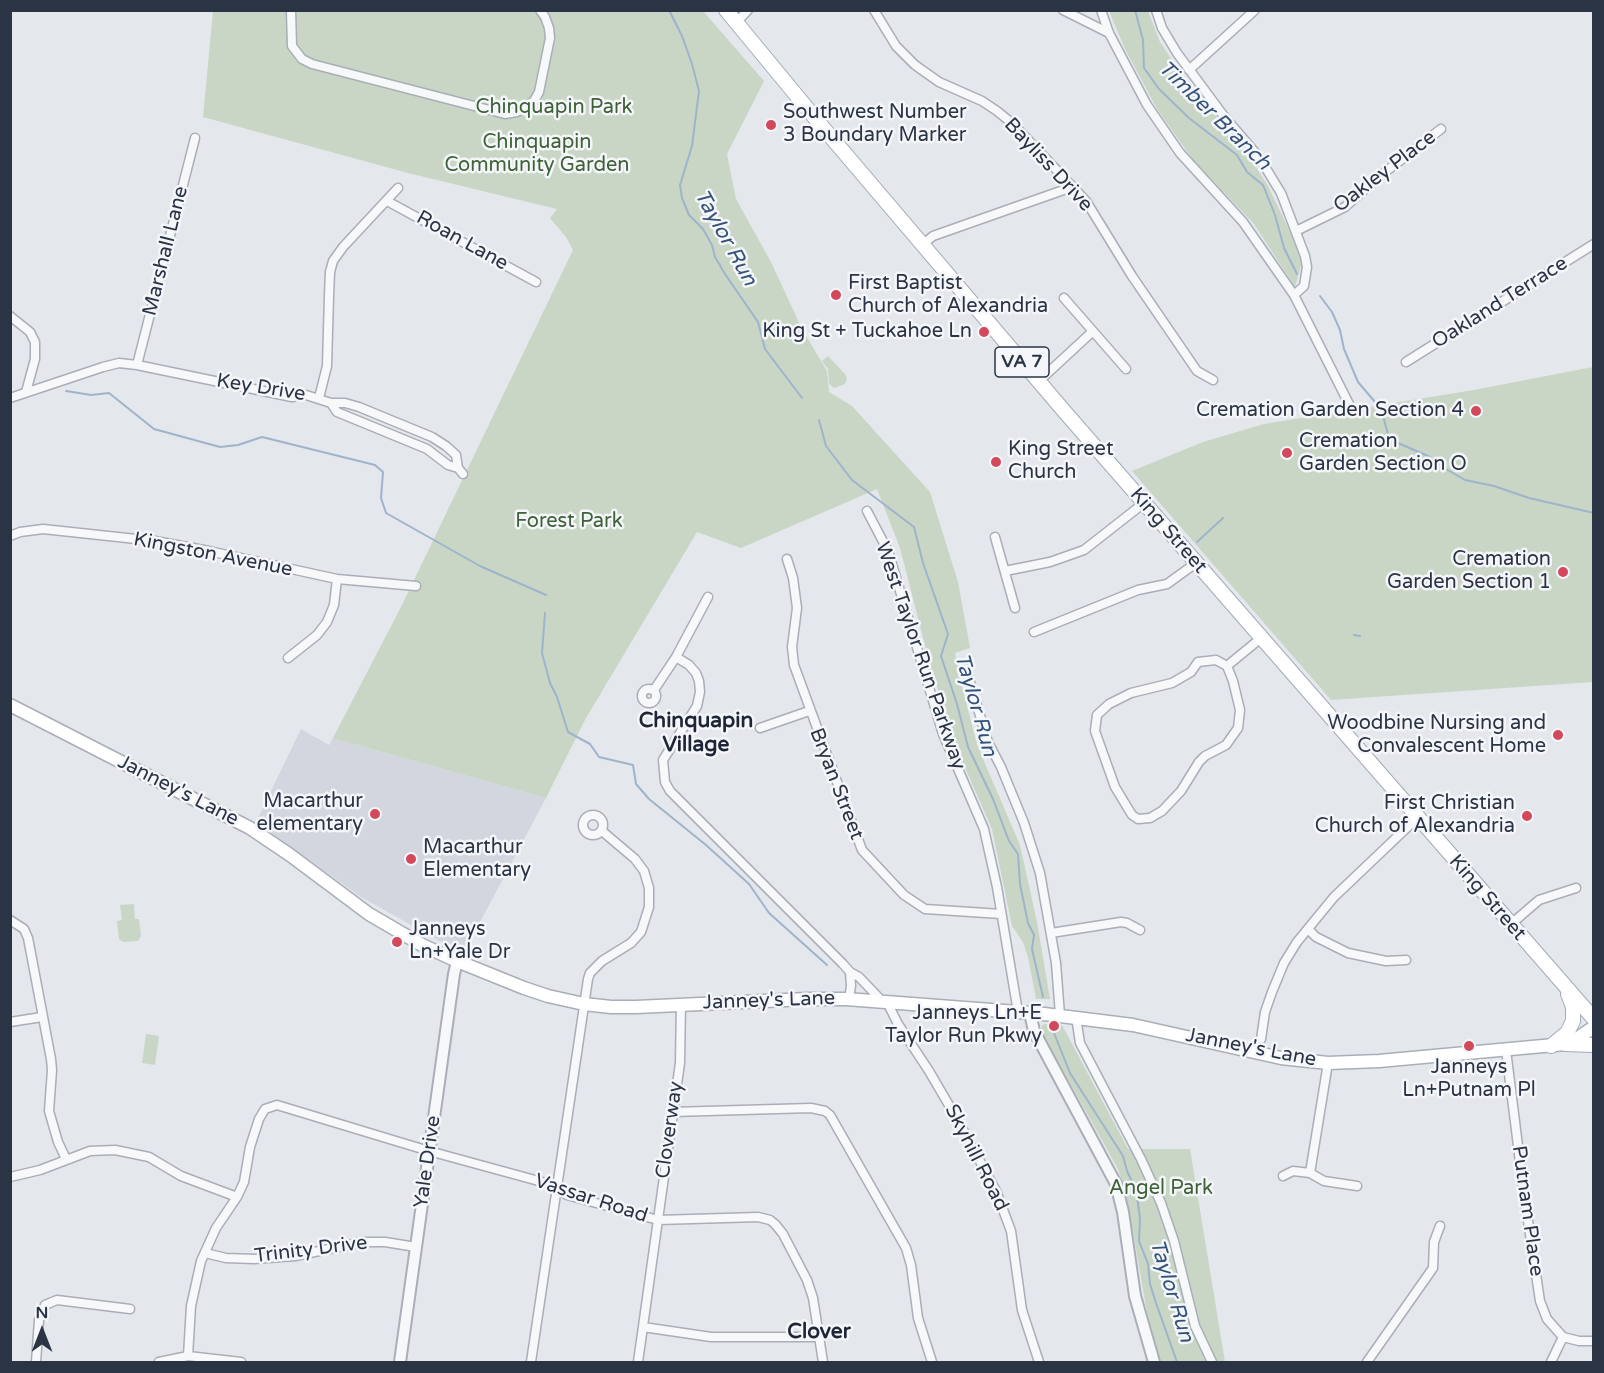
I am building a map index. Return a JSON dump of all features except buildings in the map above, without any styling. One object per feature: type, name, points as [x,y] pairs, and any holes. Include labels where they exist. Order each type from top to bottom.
[{"type":"main road","name":"King Street","points":[[726,10],[922,245],[1593,1019]]},
{"type":"main road","name":"Janney's Lane","points":[[10,705],[250,828],[369,914],[410,938],[457,961],[532,991],[584,1004],[611,1007],[849,999],[1060,1015],[1164,1030],[1281,1058],[1328,1063],[1379,1061],[1558,1045],[1575,1040],[1593,1027]]},
{"type":"main road","points":[[1558,1045],[1573,1021],[1573,1007],[1563,984]]},
{"type":"main road","points":[[1558,1045],[1593,1045]]},
{"type":"street","points":[[291,10],[291,46],[302,59],[312,64],[505,114],[525,108],[534,101],[539,92],[550,38],[549,28],[540,10]]},
{"type":"street","points":[[736,23],[748,10]]},
{"type":"street","name":"Bayliss Drive","points":[[874,10],[896,46],[915,65],[939,82],[982,101],[997,111],[1013,124],[1086,201],[1132,276],[1197,371],[1213,380]]},
{"type":"street","points":[[1063,10],[1109,33]]},
{"type":"street","points":[[1101,10],[1109,33],[1147,105],[1180,153],[1243,222],[1294,295],[1349,404]]},
{"type":"street","points":[[1156,10],[1162,28],[1189,70],[1269,171],[1281,194],[1305,256],[1307,267],[1304,286],[1294,295]]},
{"type":"street","points":[[1189,70],[1255,10]]},
{"type":"street","name":"Oakley Place","points":[[1296,231],[1345,207],[1380,176],[1441,129]]},
{"type":"street","name":"Marshall Lane","points":[[137,364],[195,138]]},
{"type":"street","points":[[922,245],[933,236],[1072,187]]},
{"type":"street","name":"Key Drive","points":[[10,398],[119,363],[137,364],[292,397],[306,395],[319,398],[327,366],[328,296],[333,261],[343,247],[398,188]]},
{"type":"street","name":"Roan Lane","points":[[387,201],[536,282]]},
{"type":"street","name":"Oakland Terrace","points":[[1406,362],[1593,244]]},
{"type":"street","points":[[1064,298],[1126,369]]},
{"type":"street","points":[[10,316],[30,332],[35,342],[34,359],[26,392]]},
{"type":"street","points":[[1039,381],[1092,332]]},
{"type":"street","points":[[319,398],[359,407],[432,437],[456,455],[460,471],[448,465],[427,448],[337,412],[331,402]]},
{"type":"street","points":[[1005,571],[1050,562],[1084,550],[1144,503]]},
{"type":"street","name":"West Taylor Run Parkway","points":[[867,511],[888,551],[944,734],[984,829],[1024,1013],[1116,1184],[1126,1226],[1135,1296],[1154,1362]]},
{"type":"street","name":"Kingston Avenue","points":[[10,536],[20,532],[43,529],[155,541],[209,550],[337,579],[416,586]]},
{"type":"street","points":[[995,537],[1015,608]]},
{"type":"street","name":"Bryan Street","points":[[787,559],[794,578],[797,608],[792,657],[809,711],[858,843],[904,895],[925,909],[1001,914]]},
{"type":"street","points":[[1034,632],[1138,590],[1167,584],[1196,563]]},
{"type":"street","points":[[288,657],[317,634],[327,622],[334,605],[337,579]]},
{"type":"street","points":[[654,690],[676,657],[708,597]]},
{"type":"street","points":[[1227,666],[1261,638]]},
{"type":"street","name":"Skyhill Road","points":[[676,657],[689,665],[696,673],[700,692],[697,706],[663,760],[665,782],[670,791],[850,972],[885,1002],[955,1115],[996,1191],[1011,1232],[1022,1310],[1039,1362]]},
{"type":"street","points":[[1216,660],[1227,666],[1240,710],[1238,728],[1232,738],[1226,745],[1205,756],[1181,791],[1154,817],[1142,820],[1135,817],[1114,786],[1095,731],[1097,716],[1109,704],[1131,693],[1181,679],[1201,661],[1216,660]]},
{"type":"street","points":[[966,669],[988,742],[1034,850],[1056,963],[1060,1015]]},
{"type":"street","points":[[760,728],[809,711]]},
{"type":"street","points":[[1261,1039],[1265,1012],[1290,953],[1334,897],[1417,818]]},
{"type":"street","points":[[531,1362],[590,973],[602,961],[637,938],[644,927],[649,907],[649,888],[644,872],[635,859],[602,831]]},
{"type":"street","points":[[1510,925],[1539,900],[1576,888]]},
{"type":"street","points":[[10,920],[24,929],[28,938],[52,1070],[49,1110],[58,1142],[66,1159]]},
{"type":"street","points":[[1051,933],[1121,922],[1140,930]]},
{"type":"street","points":[[1308,929],[1316,937],[1348,952],[1377,960],[1406,960]]},
{"type":"street","name":"Yale Drive","points":[[400,1362],[457,961]]},
{"type":"street","points":[[849,999],[850,972]]},
{"type":"street","name":"Cloverway","points":[[638,1362],[680,1063],[681,1004]]},
{"type":"street","points":[[10,1022],[42,1017]]},
{"type":"street","points":[[1076,1017],[1080,1043],[1141,1159],[1161,1203],[1174,1241],[1195,1326],[1200,1341],[1212,1362]]},
{"type":"street","name":"Putnam Place","points":[[1506,1050],[1540,1301],[1547,1319],[1563,1336]]},
{"type":"street","points":[[1310,1173],[1328,1063]]},
{"type":"street","name":"Vassar Road","points":[[237,1197],[245,1177],[258,1119],[267,1107],[278,1105],[546,1184],[567,1195],[657,1220],[758,1217],[775,1224],[807,1280],[813,1298],[823,1362]]},
{"type":"street","points":[[672,1112],[811,1108],[825,1110],[835,1120],[906,1248],[911,1265],[918,1318],[932,1362]]},
{"type":"street","points":[[10,1177],[40,1170],[90,1151],[115,1150],[149,1157],[181,1176],[237,1197],[220,1221],[205,1253],[195,1284],[188,1356]]},
{"type":"street","points":[[1283,1176],[1293,1171],[1310,1173],[1324,1181],[1357,1186]]},
{"type":"street","points":[[1367,1362],[1433,1268],[1434,1242],[1440,1226]]},
{"type":"street","name":"Trinity Drive","points":[[205,1253],[226,1258],[254,1259],[295,1256],[363,1242],[385,1242],[417,1247]]},
{"type":"street","points":[[36,1362],[39,1320],[45,1305],[57,1300],[130,1309]]},
{"type":"street","points":[[643,1327],[711,1337],[820,1338]]},
{"type":"street","points":[[1551,1362],[1563,1336],[1573,1341],[1593,1341]]},
{"type":"street","points":[[159,1362],[188,1356],[241,1362]]},
{"type":"shaded area","name":"Macarthur Elementary","points":[[301,729],[329,745],[333,738],[546,798],[463,954],[361,897],[256,822]]},
{"type":"green space","points":[[213,11],[703,11],[764,81],[727,154],[736,199],[771,262],[802,329],[827,371],[829,392],[852,406],[930,492],[958,582],[970,648],[955,653],[961,682],[977,745],[1020,845],[1037,922],[1050,999],[1036,999],[1028,957],[1023,942],[1012,926],[992,829],[953,740],[927,653],[900,548],[877,489],[741,548],[697,532],[586,718],[546,798],[333,738],[402,605],[573,250],[566,237],[550,218],[557,209],[408,173],[203,117]]},
{"type":"green space","points":[[1109,11],[1148,11],[1160,42],[1184,78],[1249,156],[1268,186],[1302,262],[1295,287],[1254,224],[1193,160],[1157,109],[1125,49]]},
{"type":"green space","points":[[828,356],[845,374],[847,379],[845,384],[834,388],[829,384],[828,369],[822,361]]},
{"type":"green space","points":[[1593,367],[1593,682],[1331,700],[1132,471],[1203,442],[1264,424],[1474,390]]},
{"type":"green space","points":[[134,904],[135,919],[139,919],[141,936],[138,941],[123,942],[119,939],[117,921],[122,920],[120,905]]},
{"type":"green space","name":"Angel Park","points":[[1042,1025],[1062,1025],[1128,1149],[1190,1149],[1225,1362],[1161,1362],[1147,1312],[1128,1204],[1118,1169],[1041,1031]]},
{"type":"green space","points":[[146,1034],[159,1036],[155,1065],[142,1063]]},
{"type":"waterway","name":"Taylor Run","points":[[669,10],[682,36],[699,91],[692,146],[680,185],[682,198],[689,215],[703,229],[725,274],[758,322],[765,349],[802,398]]},
{"type":"waterway","name":"Timber Branch","points":[[1135,10],[1143,40],[1144,68],[1159,89],[1189,118],[1237,155],[1247,172],[1263,185],[1275,215],[1284,248],[1297,274]]},
{"type":"waterway","name":"Timber Branch","points":[[1320,296],[1332,312],[1340,330],[1344,349],[1358,382],[1381,409],[1388,434],[1398,443],[1428,456],[1465,480],[1594,513]]},
{"type":"waterway","points":[[66,391],[91,395],[109,393],[154,429],[220,447],[238,445],[262,437],[375,465],[383,472],[381,498],[386,513],[480,566],[546,595]]},
{"type":"waterway","name":"Taylor Run","points":[[819,420],[826,446],[852,480],[914,527],[923,563],[948,634],[941,656],[968,747],[993,799],[1009,841],[1018,854],[1020,884],[1028,923],[1034,935],[1032,949],[1043,997]]},
{"type":"waterway","points":[[1197,542],[1223,518]]},
{"type":"waterway","points":[[545,613],[542,653],[568,732],[590,744],[599,757],[633,765],[636,784],[649,799],[706,845],[749,884],[769,913],[827,965]]},
{"type":"waterway","points":[[1354,635],[1360,636]]},
{"type":"waterway","name":"Taylor Run","points":[[1054,1033],[1070,1073],[1123,1156],[1136,1190],[1140,1218],[1139,1241],[1148,1264],[1150,1284],[1177,1362]]},
{"type":"place","name":"Southwest Number 3 Boundary Marker","points":[[771,125]]},
{"type":"place","name":"First Baptist Church of Alexandria","points":[[836,295]]},
{"type":"place","name":"King St + Tuckahoe Ln","points":[[984,332]]},
{"type":"place","name":"Cremation Garden Section 4","points":[[1476,411]]},
{"type":"place","name":"Cremation Garden Section O","points":[[1287,453]]},
{"type":"place","name":"King Street Church","points":[[996,462]]},
{"type":"place","name":"Cremation Garden Section 1","points":[[1563,572]]},
{"type":"place","name":"Woodbine Nursing and Convalescent Home","points":[[1558,735]]},
{"type":"place","name":"Macarthur elementary","points":[[375,814]]},
{"type":"place","name":"First Christian Church of Alexandria","points":[[1527,816]]},
{"type":"place","name":"Macarthur Elementary","points":[[411,859]]},
{"type":"place","name":"Janneys Ln+Yale Dr","points":[[397,942]]},
{"type":"place","name":"Janneys Ln+E Taylor Run Pkwy","points":[[1054,1026]]},
{"type":"place","name":"Janneys Ln+Putnam Pl","points":[[1469,1046]]},
{"type":"district","name":"Chinquapin Village","points":[[696,733]]},
{"type":"district","name":"Clover","points":[[819,1332]]},
{"type":"park label","name":"Chinquapin Park","points":[[554,108]]},
{"type":"park label","name":"Chinquapin Community Garden","points":[[537,154]]},
{"type":"park label","name":"Forest Park","points":[[569,522]]}]
